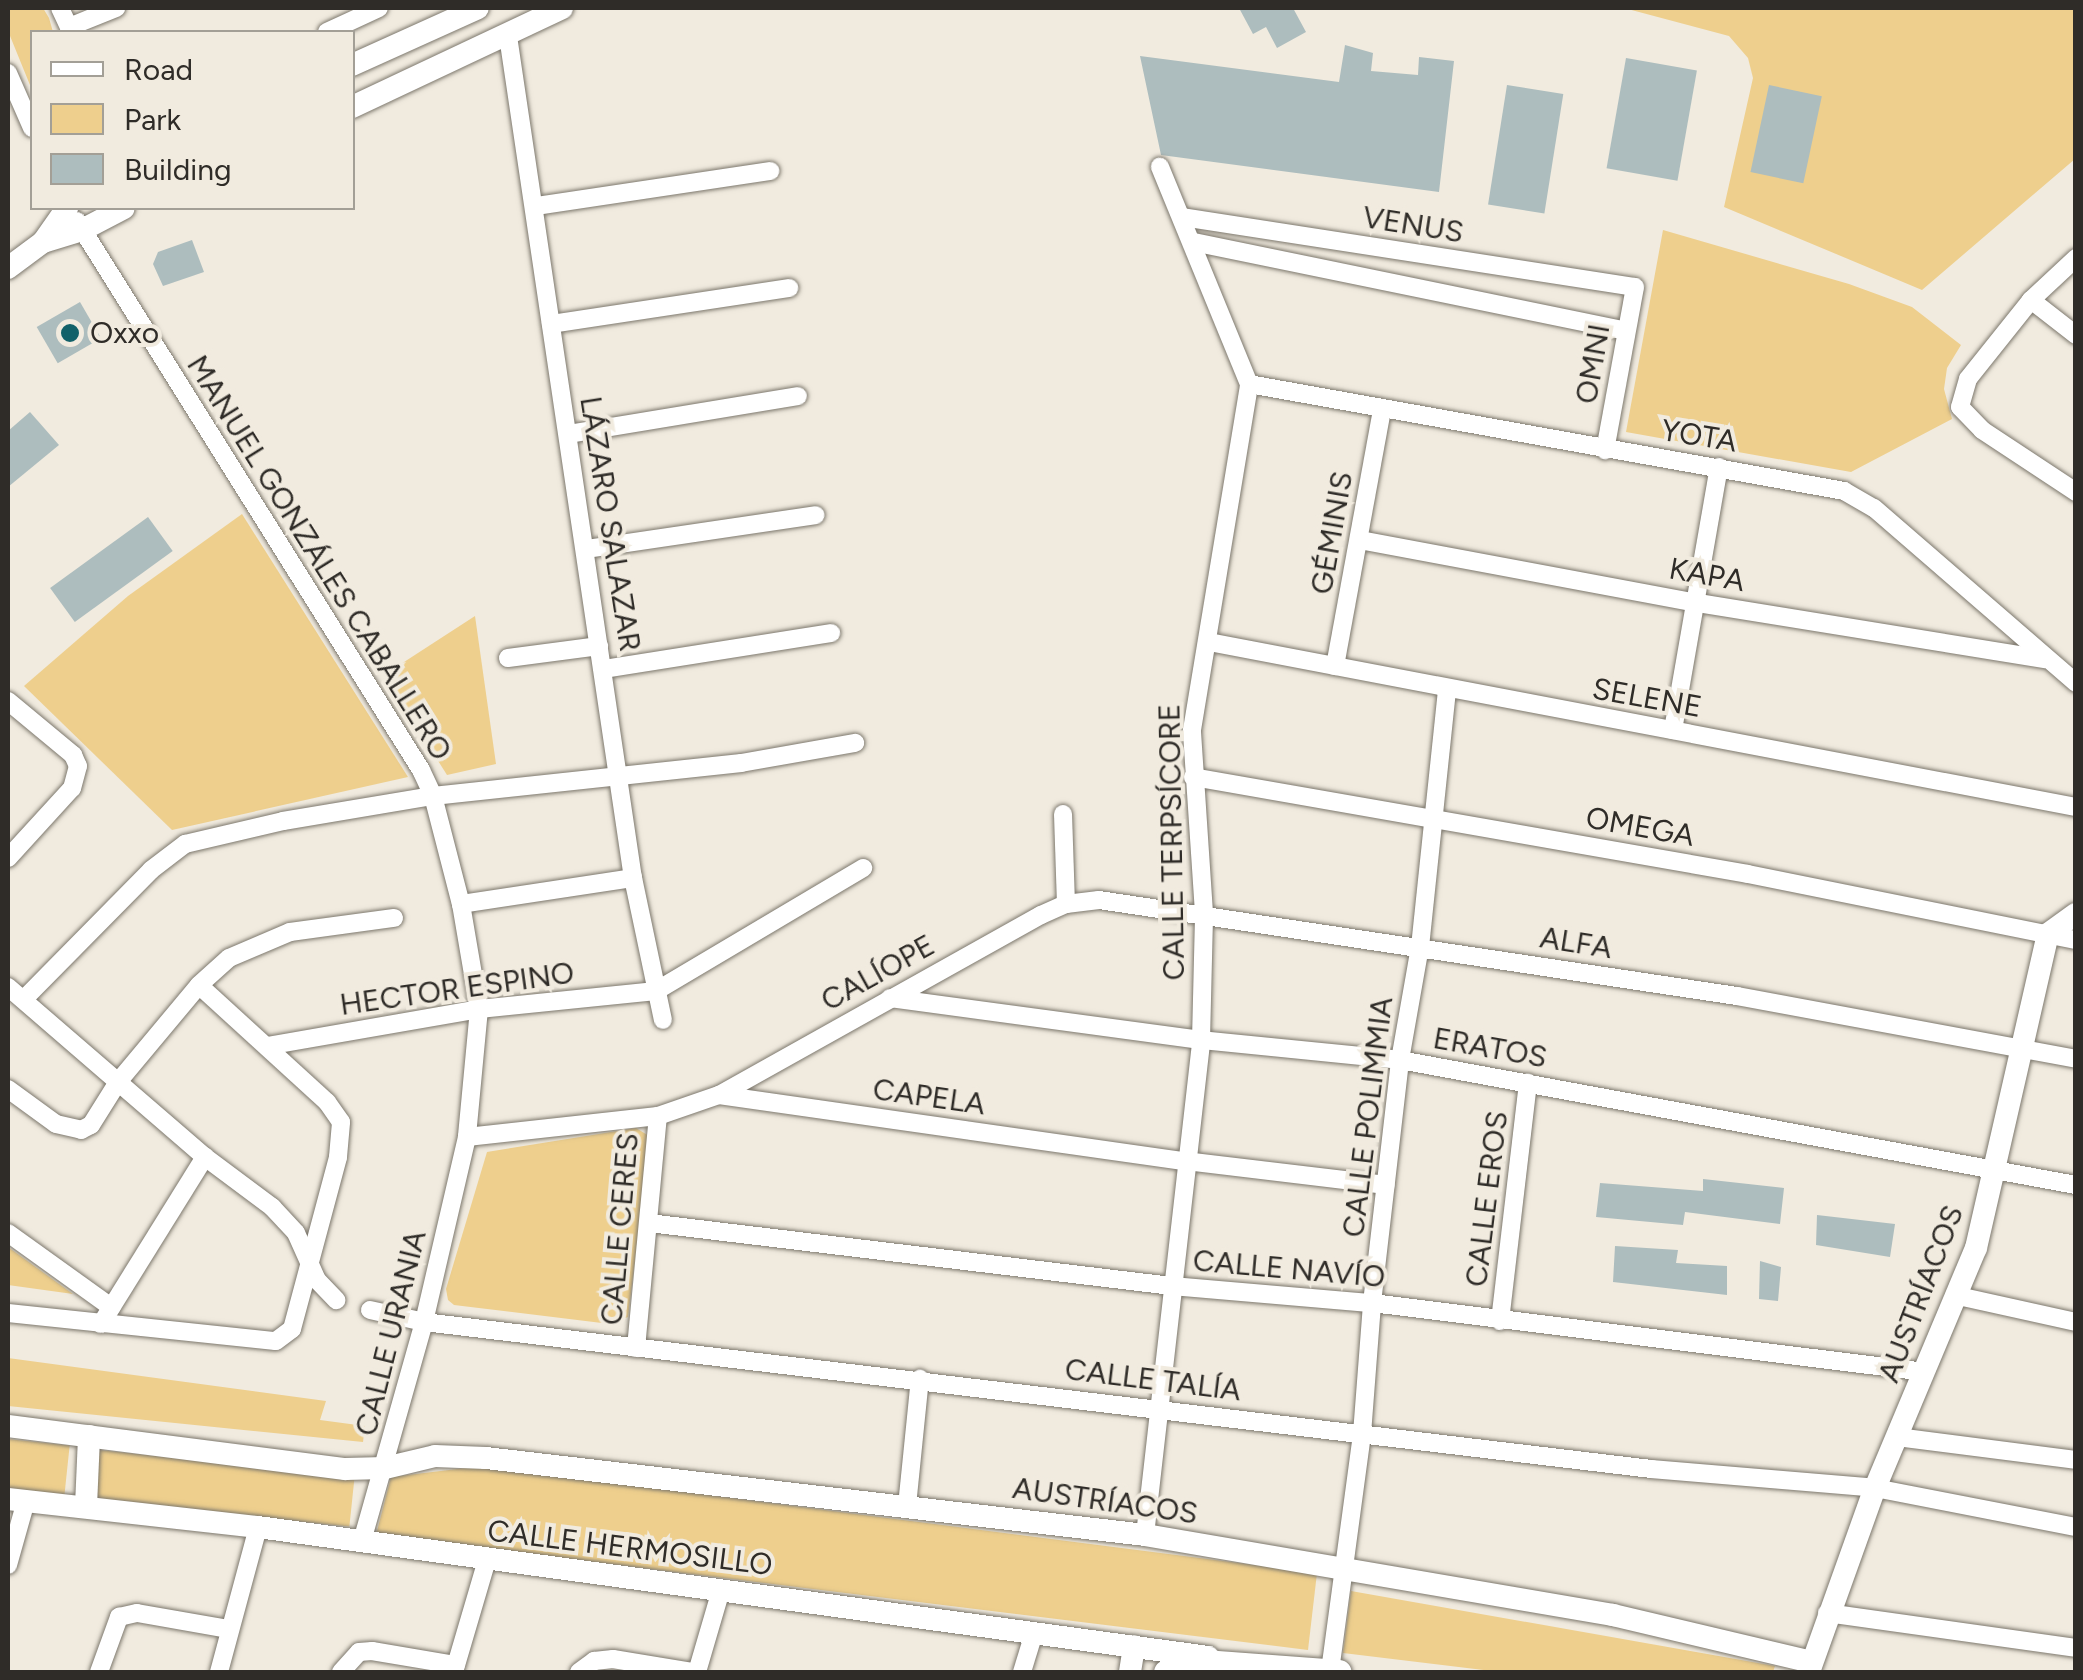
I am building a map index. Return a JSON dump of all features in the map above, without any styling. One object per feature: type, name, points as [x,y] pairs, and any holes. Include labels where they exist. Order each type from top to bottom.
[{"type":"main road","points":[[1166,1672],[1190,1661],[1339,1672]]},
{"type":"street","points":[[60,8],[70,30],[116,8]]},
{"type":"street","points":[[331,30],[379,8]]},
{"type":"street","points":[[355,64],[478,8]]},
{"type":"street","points":[[355,106],[562,8]]},
{"type":"street","name":"LÁZARO SALAZAR","points":[[508,36],[621,776],[633,878],[663,1020]]},
{"type":"street","points":[[8,74],[13,102],[30,125]]},
{"type":"street","points":[[1160,166],[1249,384]]},
{"type":"street","points":[[536,206],[770,171]]},
{"type":"street","points":[[44,242],[67,210]]},
{"type":"street","name":"MANUEL GONZÁLES CABALLERO","points":[[69,210],[404,740],[432,796],[460,904],[479,1010],[468,1137]]},
{"type":"street","points":[[8,268],[44,242],[82,230],[120,210]]},
{"type":"street","name":"VENUS","points":[[1182,218],[1634,287]]},
{"type":"street","name":"VENUS","points":[[1193,242],[1626,331]]},
{"type":"street","points":[[2076,258],[2032,300],[1968,379],[1960,396],[1964,416],[2076,492]]},
{"type":"street","name":"OMNI","points":[[1604,450],[1634,287]]},
{"type":"street","points":[[551,324],[789,288]]},
{"type":"street","points":[[2032,300],[2076,335]]},
{"type":"street","name":"YOTA","points":[[1249,384],[1604,450],[1825,484],[1874,508],[2076,683]]},
{"type":"street","name":"CALLE TERPSÍCORE","points":[[1145,1535],[1201,1040],[1204,912],[1193,777],[1196,694],[1209,642],[1249,384]]},
{"type":"street","points":[[568,434],[798,396]]},
{"type":"street","name":"GÉMINIS","points":[[1335,666],[1382,410]]},
{"type":"street","points":[[1673,730],[1719,467]]},
{"type":"street","points":[[586,550],[816,515]]},
{"type":"street","name":"KAPA","points":[[1360,540],[1698,603],[2046,660]]},
{"type":"street","points":[[604,668],[832,634]]},
{"type":"street","name":"SELENE","points":[[1209,642],[2076,806]]},
{"type":"street","points":[[508,658],[600,646]]},
{"type":"street","name":"CALLE POLIMMIA","points":[[1330,1671],[1362,1434],[1372,1303],[1400,1060],[1420,947],[1447,690]]},
{"type":"street","points":[[8,701],[73,756],[78,766],[72,788],[8,858]]},
{"type":"street","points":[[24,999],[151,870],[185,844],[283,821],[432,796],[740,763],[855,743]]},
{"type":"street","name":"OMEGA","points":[[1193,777],[1434,818],[2076,940]]},
{"type":"street","points":[[1063,814],[1066,904]]},
{"type":"street","points":[[656,991],[863,868]]},
{"type":"street","points":[[460,904],[633,878]]},
{"type":"street","name":"ALFA","points":[[1066,904],[1118,901],[1204,912],[1738,996],[2076,1058]]},
{"type":"street","name":"CALÍOPE","points":[[719,1094],[1066,904]]},
{"type":"street","points":[[2048,934],[2076,914]]},
{"type":"street","points":[[8,1089],[56,1124],[80,1130],[99,1115],[118,1082],[199,985],[229,958],[255,943],[290,932],[394,918]]},
{"type":"street","name":"AUSTRÍACOS","points":[[385,1468],[435,1456],[486,1458],[1145,1535],[1345,1566],[1613,1616],[1810,1667],[1874,1488],[1958,1296],[1996,1170],[2048,934]]},
{"type":"street","points":[[8,1313],[276,1340],[286,1338],[292,1329],[338,1157],[342,1122],[336,1110],[199,985]]},
{"type":"street","points":[[8,987],[205,1157],[272,1207],[296,1233],[317,1280],[336,1300]]},
{"type":"street","name":"HECTOR ESPINO","points":[[267,1046],[479,1010],[656,991]]},
{"type":"street","name":"ERATOS","points":[[890,998],[1201,1040],[1400,1060],[2076,1186]]},
{"type":"street","name":"CALLE EROS","points":[[1500,1321],[1528,1083]]},
{"type":"street","name":"CAPELA","points":[[468,1137],[658,1116],[719,1094],[1185,1162],[1386,1185]]},
{"type":"street","name":"CALLE CERES","points":[[636,1348],[658,1116]]},
{"type":"street","name":"CALLE URANIA","points":[[362,1542],[424,1322],[468,1137]]},
{"type":"street","points":[[101,1324],[205,1157]]},
{"type":"street","name":"CALLE NAVÍO","points":[[649,1223],[1172,1286],[1372,1303],[1925,1372]]},
{"type":"street","points":[[8,1233],[110,1307]]},
{"type":"street","points":[[1958,1296],[2076,1322]]},
{"type":"street","name":"CALLE TALÍA","points":[[370,1310],[424,1322],[1362,1434],[1651,1468],[1874,1488],[2076,1527]]},
{"type":"street","points":[[907,1506],[920,1379]]},
{"type":"street","points":[[8,1426],[241,1458],[385,1468]]},
{"type":"street","points":[[86,1506],[90,1436]]},
{"type":"street","points":[[1897,1436],[2076,1460]]},
{"type":"street","points":[[8,1564],[17,1500]]},
{"type":"street","name":"CALLE HERMOSILLO","points":[[17,1500],[258,1528],[1244,1663]]},
{"type":"street","points":[[218,1672],[258,1528]]},
{"type":"street","points":[[341,1672],[359,1652],[455,1669],[487,1560]]},
{"type":"street","points":[[579,1672],[594,1661],[613,1659],[695,1672],[721,1590]]},
{"type":"street","points":[[100,1672],[119,1617],[137,1613],[228,1629]]},
{"type":"street","points":[[1827,1614],[2076,1648]]},
{"type":"street","points":[[1022,1672],[1034,1633]]},
{"type":"street","points":[[1130,1672],[1134,1646]]},
{"type":"green space","points":[[8,8],[43,8],[49,18],[52,30],[30,30],[30,85],[8,31]]},
{"type":"green space","points":[[1624,8],[2075,8],[2075,159],[1922,290],[1724,207],[1753,78],[1748,58],[1729,36]]},
{"type":"green space","points":[[1663,230],[1849,284],[1912,307],[1961,345],[1947,368],[1944,389],[1952,419],[1851,472],[1626,432]]},
{"type":"green space","points":[[242,514],[408,777],[172,830],[24,686],[128,596]]},
{"type":"green space","points":[[475,616],[496,764],[447,775],[384,675]]},
{"type":"green space","points":[[636,1128],[649,1136],[649,1144],[628,1317],[610,1324],[454,1305],[448,1300],[446,1289],[487,1152]]},
{"type":"green space","points":[[8,1247],[73,1294],[8,1285]]},
{"type":"green space","points":[[8,1358],[326,1401],[320,1420],[365,1426],[363,1442],[8,1406]]},
{"type":"green space","points":[[8,1439],[70,1445],[64,1496],[8,1490]]},
{"type":"green space","points":[[99,1450],[355,1477],[349,1527],[94,1500]]},
{"type":"green space","points":[[482,1466],[1317,1573],[1308,1650],[376,1535],[391,1477]]},
{"type":"green space","points":[[1351,1591],[1775,1666],[1773,1672],[1500,1672],[1343,1653]]},
{"type":"building","points":[[1239,8],[1293,8],[1306,32],[1277,48],[1266,27],[1253,34]]},
{"type":"building","points":[[1345,45],[1373,53],[1371,71],[1418,75],[1419,57],[1454,61],[1439,192],[1161,155],[1140,56],[1339,82]]},
{"type":"building","points":[[1626,58],[1697,71],[1677,181],[1607,168]]},
{"type":"building","points":[[1507,85],[1563,94],[1544,213],[1488,205]]},
{"type":"building","points":[[1769,85],[1822,96],[1803,183],[1750,172]]},
{"type":"building","points":[[192,240],[204,272],[163,286],[153,264],[158,252]]},
{"type":"building","name":"Oxxo","points":[[80,302],[101,338],[58,363],[37,327]]},
{"type":"building","points":[[30,412],[59,445],[8,487],[8,431]]},
{"type":"building","points":[[148,517],[173,551],[75,622],[50,588]]},
{"type":"building","points":[[1703,1179],[1784,1188],[1780,1224],[1685,1212],[1683,1225],[1596,1217],[1600,1183],[1703,1191]]},
{"type":"building","points":[[1817,1215],[1895,1224],[1890,1257],[1816,1245]]},
{"type":"building","points":[[1615,1246],[1678,1250],[1676,1263],[1727,1266],[1727,1295],[1613,1282]]},
{"type":"building","points":[[1760,1261],[1781,1267],[1778,1301],[1759,1299]]},
{"type":"place","name":"Oxxo","points":[[70,333]]}]
